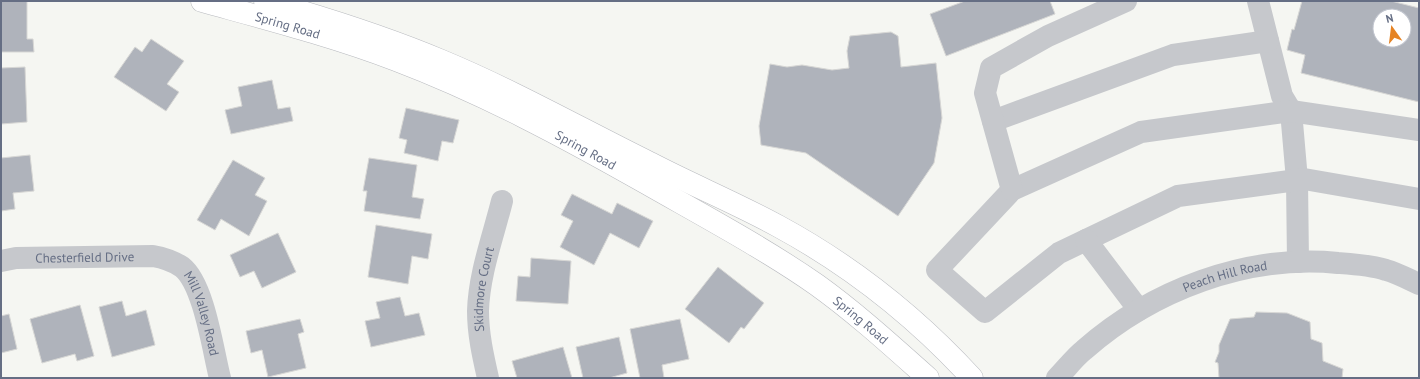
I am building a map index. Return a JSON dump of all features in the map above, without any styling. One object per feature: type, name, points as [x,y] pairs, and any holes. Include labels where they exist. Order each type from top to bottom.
[{"type":"main road","name":"Spring Road","points":[[202,1],[309,30],[391,58],[495,102],[574,142],[693,210],[816,284],[877,333],[928,378]]},
{"type":"main road","name":"Spring Road","points":[[265,1],[353,27],[442,61],[525,99],[650,164],[779,226],[870,284],[913,319],[972,378]]},
{"type":"street","points":[[1012,190],[985,93],[991,68],[1048,36],[1126,1]]},
{"type":"street","points":[[1258,1],[1282,96],[1291,111],[1297,180],[1298,262]]},
{"type":"street","points":[[993,121],[1173,55],[1268,41]]},
{"type":"street","points":[[1419,130],[1291,111],[1141,132],[1012,190],[937,270],[985,312],[1059,252],[1178,196],[1304,179],[1419,199]]},
{"type":"street","name":"Skidmore Court","points":[[488,378],[480,340],[478,312],[480,282],[502,201]]},
{"type":"street","points":[[1086,240],[1139,310]]},
{"type":"street","name":"Chesterfield Drive","points":[[1,261],[16,258],[154,256],[169,259]]},
{"type":"street","name":"Mill Valley Road","points":[[169,259],[183,268],[199,293],[220,378]]},
{"type":"street","name":"Peach Hill Road","points":[[1057,378],[1083,350],[1139,310],[1168,294],[1240,270],[1313,261],[1385,270],[1419,284]]},
{"type":"building","points":[[1,1],[27,1],[27,39],[33,39],[34,52],[1,52]]},
{"type":"building","points":[[965,1],[1050,1],[1055,14],[946,56],[930,14]]},
{"type":"building","points":[[1302,1],[1391,1],[1419,8],[1419,102],[1301,73],[1305,55],[1287,50],[1292,29],[1294,30]]},
{"type":"building","points":[[891,32],[898,36],[901,67],[936,63],[942,118],[934,163],[898,216],[806,153],[761,145],[759,126],[770,64],[787,67],[802,65],[832,70],[849,68],[847,51],[850,36]]},
{"type":"building","points":[[151,39],[184,61],[167,84],[179,92],[166,111],[114,77],[135,47],[142,52]]},
{"type":"building","points":[[25,67],[27,122],[1,124],[1,68]]},
{"type":"building","points":[[272,80],[278,109],[290,107],[293,121],[231,134],[225,110],[242,106],[238,87]]},
{"type":"building","points":[[406,108],[459,120],[453,143],[442,141],[438,161],[404,153],[407,140],[399,138]]},
{"type":"building","points":[[30,155],[34,191],[13,193],[15,209],[1,211],[1,158]]},
{"type":"building","points":[[369,158],[417,165],[412,197],[424,199],[420,219],[364,211],[367,191],[363,191]]},
{"type":"building","points":[[233,160],[265,178],[255,195],[267,201],[249,236],[221,219],[215,230],[197,220]]},
{"type":"building","points":[[572,194],[612,214],[617,203],[653,221],[639,248],[610,233],[594,265],[560,247],[573,221],[561,215]]},
{"type":"building","points":[[376,225],[432,234],[428,259],[412,256],[408,284],[368,277]]},
{"type":"building","points":[[278,233],[296,272],[262,288],[254,271],[240,277],[230,255]]},
{"type":"building","points":[[531,258],[571,261],[568,304],[516,301],[518,276],[530,277]]},
{"type":"building","points":[[718,267],[764,303],[744,329],[741,327],[729,343],[685,309]]},
{"type":"building","points":[[400,297],[405,316],[419,313],[425,335],[371,347],[365,321],[380,318],[376,302]]},
{"type":"building","points":[[122,301],[126,316],[146,310],[155,345],[112,357],[99,307]]},
{"type":"building","points":[[80,305],[94,356],[77,361],[75,354],[42,363],[30,319]]},
{"type":"building","points":[[1256,312],[1287,313],[1310,322],[1311,339],[1322,343],[1323,361],[1343,369],[1342,378],[1219,378],[1218,363],[1215,362],[1219,352],[1219,345],[1230,319],[1254,317]]},
{"type":"building","points":[[9,314],[17,349],[1,353],[1,316]]},
{"type":"building","points":[[300,319],[304,332],[298,334],[306,368],[268,377],[262,350],[251,353],[246,331]]},
{"type":"building","points":[[680,319],[689,359],[662,365],[664,378],[640,378],[630,329]]},
{"type":"building","points":[[619,337],[627,373],[609,378],[583,378],[576,347]]},
{"type":"building","points":[[563,347],[572,378],[517,378],[512,361]]}]
